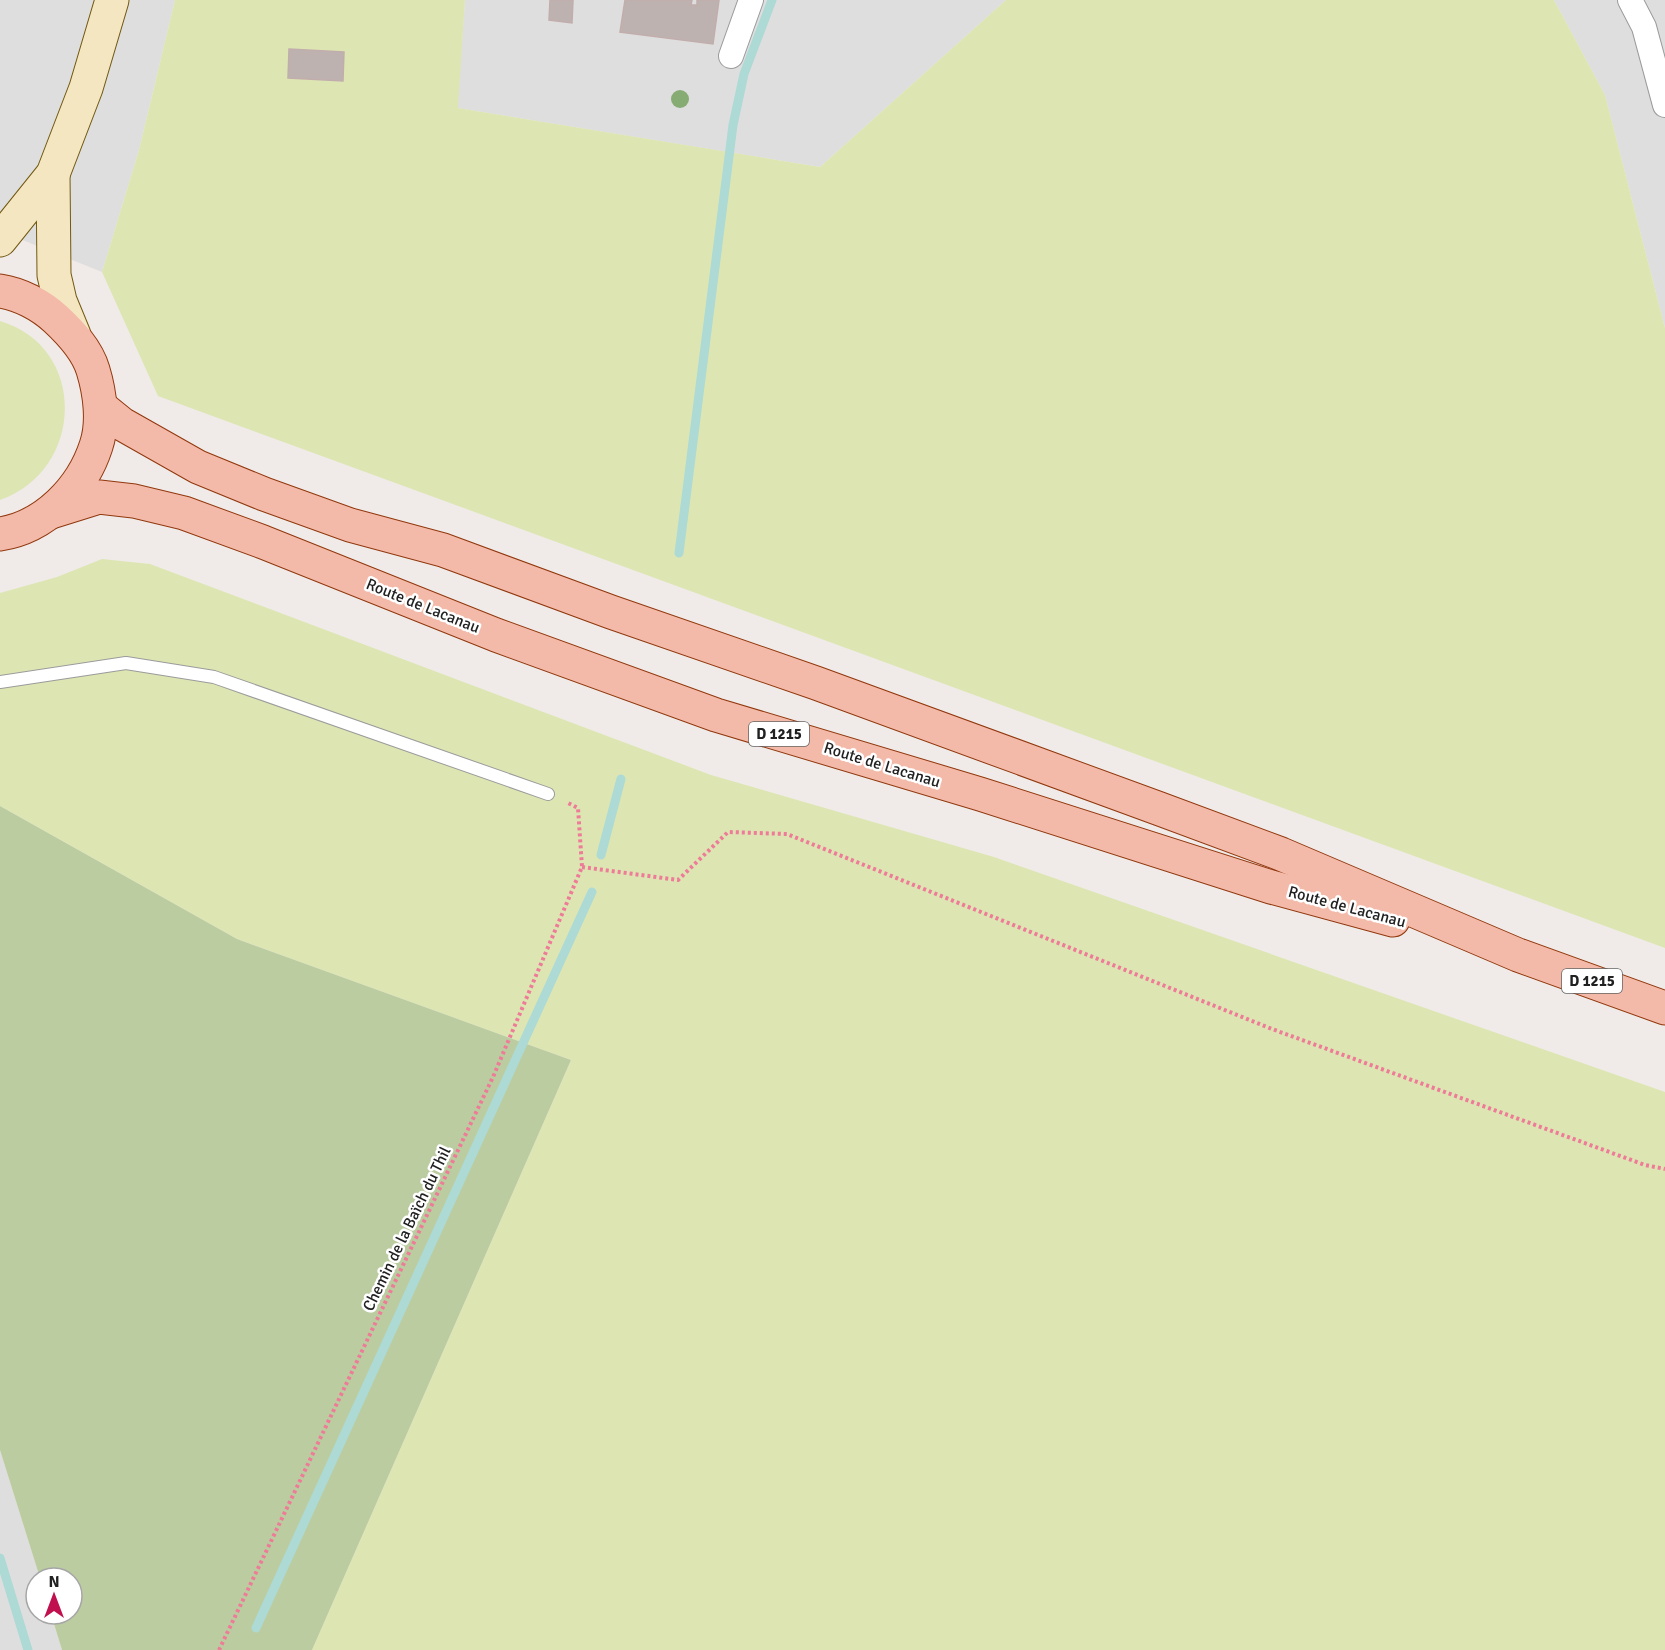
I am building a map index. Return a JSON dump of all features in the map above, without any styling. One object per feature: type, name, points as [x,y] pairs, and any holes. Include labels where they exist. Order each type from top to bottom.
[{"type":"main road","points":[[0,240],[53,174],[86,88],[112,0]]},
{"type":"main road","points":[[0,534],[15,531],[51,512],[79,483],[97,445],[101,406],[93,368],[74,335],[60,301],[54,275],[53,174]]},
{"type":"main road","points":[[0,291],[9,292],[45,308],[74,335]]},
{"type":"main road","name":"Route de Lacanau","points":[[101,406],[122,424],[198,467],[264,494],[350,525],[443,550],[1160,809],[1281,854],[1518,955],[1665,1008]]},
{"type":"main road","name":"Route de Lacanau","points":[[51,512],[99,497],[134,501],[184,513],[496,635],[716,715],[980,794],[1271,887],[1518,955]]},
{"type":"street","points":[[731,56],[751,0]]},
{"type":"street","points":[[1630,0],[1644,27],[1665,105]]},
{"type":"lane","points":[[0,682],[126,663],[214,677],[548,794]]},
{"type":"path","name":"Chemin de la Baïch du Thil","points":[[219,1650],[493,1077],[582,867],[578,808]]},
{"type":"path","points":[[582,867],[678,880],[728,832],[787,834],[1272,1029],[1645,1165],[1665,1169]]},
{"type":"shaded area","points":[[0,0],[175,0],[139,150],[102,272],[0,231]]},
{"type":"shaded area","points":[[465,0],[1006,0],[820,167],[457,108]]},
{"type":"shaded area","points":[[1554,0],[1665,0],[1665,328],[1605,95]]},
{"type":"shaded area","points":[[0,1450],[36,1566],[24,1566],[24,1626],[55,1626],[62,1650],[0,1650]]},
{"type":"green space","points":[[175,0],[465,0],[458,108],[820,167],[1006,0],[1554,0],[1605,95],[1665,328],[1665,948],[158,396],[102,272],[139,150]]},
{"type":"green space","points":[[0,321],[29,335],[49,356],[61,381],[65,409],[61,437],[48,463],[28,485],[0,500]]},
{"type":"green space","points":[[102,559],[150,564],[711,775],[994,857],[1665,1092],[1665,1650],[312,1650],[571,1060],[237,939],[0,806],[0,593],[57,577]]},
{"type":"green space","points":[[0,806],[237,939],[571,1060],[312,1650],[62,1650],[55,1626],[84,1626],[84,1566],[36,1566],[0,1450]]},
{"type":"building","points":[[550,0],[573,0],[572,23],[549,20]]},
{"type":"building","points":[[625,0],[692,0],[691,5],[697,5],[697,0],[719,0],[713,44],[620,32]]},
{"type":"building","points":[[289,49],[344,52],[343,81],[288,78]]},
{"type":"waterway","points":[[679,553],[733,125],[744,74],[772,0]]},
{"type":"waterway","points":[[601,855],[621,779]]},
{"type":"waterway","points":[[256,1628],[592,892]]},
{"type":"waterway","points":[[0,1558],[28,1650]]}]
